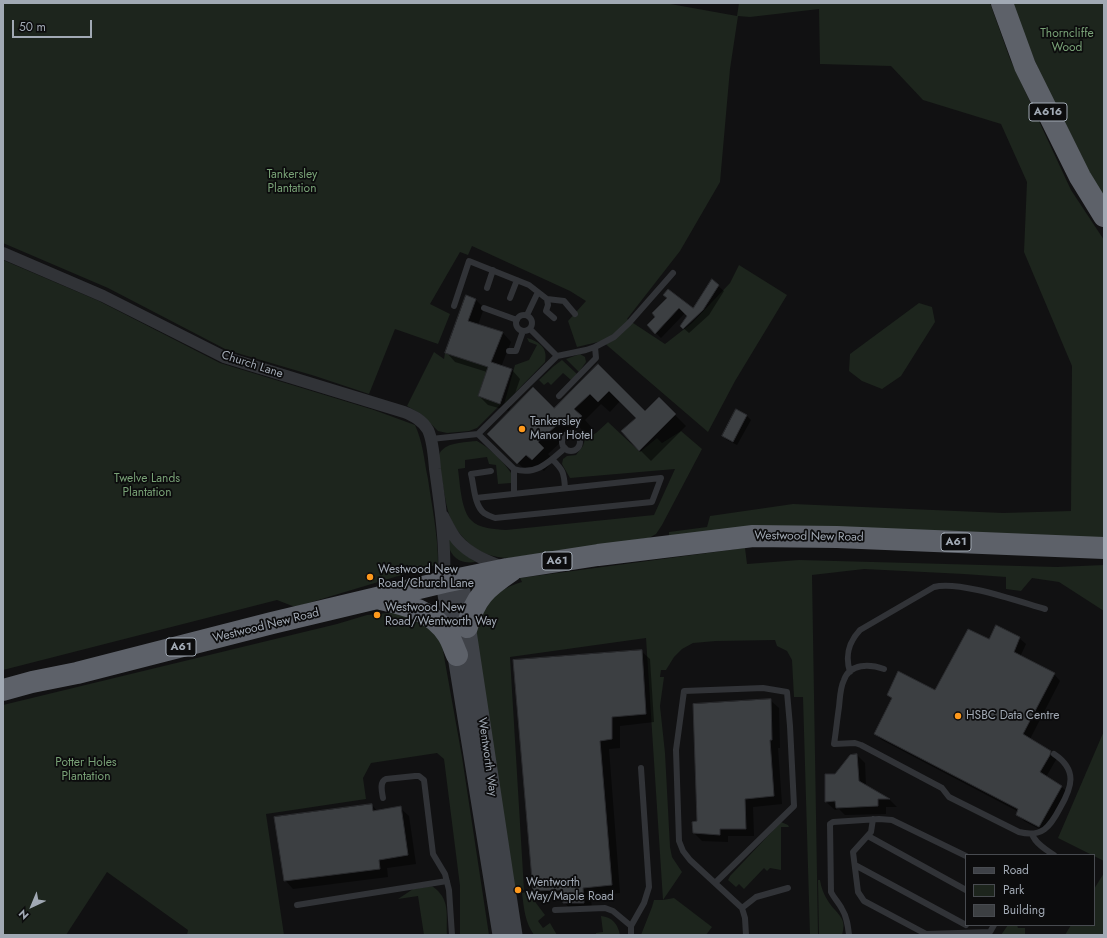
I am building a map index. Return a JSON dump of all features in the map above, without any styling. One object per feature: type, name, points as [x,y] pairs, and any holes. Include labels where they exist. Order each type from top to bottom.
[{"type":"highway","name":"A616","points":[[1002,3],[1025,66],[1080,177],[1104,216]]},
{"type":"highway","name":"Westwood New Road","points":[[3,690],[452,580],[598,555],[753,536],[837,537],[1104,548]]},
{"type":"highway","points":[[467,627],[474,607],[484,591],[511,569]]},
{"type":"highway","points":[[378,598],[415,608],[435,619],[449,636],[457,655]]},
{"type":"street","name":"Church Lane","points":[[3,253],[103,296],[224,357],[404,412],[421,421],[429,432],[431,439],[441,514],[444,561],[452,580]]},
{"type":"street","name":"Church Lane","points":[[441,514],[452,534],[465,547],[484,559],[511,569]]},
{"type":"street","name":"Wentworth Way","points":[[452,580],[467,627],[474,663],[512,933]]},
{"type":"street","name":"Wentworth Way","points":[[452,580],[457,655],[512,933]]},
{"type":"lane","points":[[454,306],[469,261],[529,285],[547,299],[564,301],[575,314]]},
{"type":"lane","points":[[486,288],[493,270]]},
{"type":"lane","points":[[431,439],[478,434],[557,356],[586,350],[614,337],[624,328],[673,273]]},
{"type":"lane","points":[[510,298],[517,280]]},
{"type":"lane","points":[[527,315],[538,292]]},
{"type":"lane","points":[[547,299],[548,305],[546,311],[554,318]]},
{"type":"lane","points":[[484,308],[517,320]]},
{"type":"lane","points":[[509,351],[516,351],[526,330],[533,324],[527,315],[521,315],[517,320],[516,322],[518,328],[526,330],[557,356]]},
{"type":"lane","points":[[559,396],[596,358],[595,347]]},
{"type":"lane","points":[[478,434],[514,469],[521,471],[537,469],[565,448]]},
{"type":"lane","points":[[552,459],[560,467],[564,474],[566,488]]},
{"type":"lane","points":[[514,469],[514,494]]},
{"type":"lane","points":[[476,498],[662,478],[652,502],[495,518],[483,512],[479,507],[476,498],[472,474],[491,471]]},
{"type":"lane","points":[[850,672],[846,657],[855,635],[866,626],[934,587],[944,585],[955,586],[1045,610]]},
{"type":"lane","points":[[884,669],[873,665],[861,666],[850,672],[844,678],[834,744],[855,743],[942,788],[949,797],[1019,832],[1032,834],[1048,828],[1069,792],[1071,784],[1070,773],[1060,757],[1054,754]]},
{"type":"lane","points":[[715,883],[794,806],[787,692],[763,688],[684,691],[676,750],[679,841],[686,855],[715,883],[742,908],[745,918],[746,935]]},
{"type":"lane","points":[[631,935],[632,926],[644,903],[649,887],[641,768]]},
{"type":"lane","points":[[383,798],[383,780],[416,776],[419,776],[424,780],[433,854],[445,874],[449,890],[452,935]]},
{"type":"lane","points":[[873,819],[871,832],[853,852],[858,892],[864,901],[926,934],[990,932],[993,926]]},
{"type":"lane","points":[[849,935],[842,909],[834,899],[831,892],[830,824],[833,822],[873,819],[892,820],[965,856]]},
{"type":"lane","points":[[1032,834],[1045,850],[1052,854]]},
{"type":"lane","points":[[868,836],[965,889]]},
{"type":"lane","points":[[855,865],[965,924]]},
{"type":"lane","points":[[297,905],[447,881]]},
{"type":"lane","points":[[742,908],[756,897],[788,888]]},
{"type":"lane","points":[[555,910],[605,908],[632,926]]},
{"type":"lane","points":[[968,926],[980,932]]},
{"type":"green space","name":"Tankersley Plantation","points":[[3,3],[665,3],[737,16],[739,3],[990,3],[1010,59],[1071,190],[1104,240],[1104,538],[669,536],[669,532],[707,527],[710,516],[793,504],[1003,513],[1071,511],[1072,366],[1024,252],[1027,182],[1001,124],[923,100],[891,66],[820,64],[819,9],[750,17],[738,16],[730,69],[720,182],[680,251],[627,319],[665,344],[692,323],[730,283],[739,265],[787,295],[735,381],[708,432],[602,341],[577,347],[568,321],[586,301],[570,291],[472,246],[468,255],[460,252],[430,304],[450,314],[438,344],[395,329],[369,394],[315,376],[227,350],[108,288],[3,243]]},
{"type":"green space","name":"Thorncliffe Wood","points":[[1012,3],[1104,3],[1104,202],[1068,137],[1024,36]]},
{"type":"green space","name":"Twelve Lands Plantation","points":[[3,260],[99,301],[220,363],[374,410],[415,425],[422,445],[428,479],[436,532],[438,564],[295,607],[277,600],[3,670]]},
{"type":"green space","points":[[919,303],[932,307],[935,322],[901,376],[882,389],[862,381],[849,371],[850,354]]},
{"type":"green space","points":[[527,338],[536,341],[542,346],[546,357],[545,362],[504,404],[515,365],[529,360],[537,345],[529,342]]},
{"type":"green space","points":[[434,352],[444,359],[445,353],[488,367],[478,396],[501,404],[477,428],[469,431],[447,433],[438,431],[421,414],[407,406]]},
{"type":"green space","points":[[580,354],[585,357],[586,362],[579,372],[566,359]]},
{"type":"green space","points":[[562,360],[577,374],[571,380],[563,373],[551,385],[548,382],[544,385],[539,380]]},
{"type":"green space","points":[[608,422],[640,452],[657,438],[662,443],[681,431],[702,449],[656,534],[649,538],[509,558],[488,555],[482,552],[466,541],[454,526],[446,505],[438,460],[439,456],[442,450],[449,445],[477,441],[497,456],[513,476],[511,483],[498,484],[496,465],[489,464],[487,457],[465,460],[465,468],[458,469],[465,510],[471,520],[478,525],[487,528],[506,530],[654,515],[675,469],[570,478],[562,464],[563,459],[567,456],[576,455],[583,446],[585,439],[596,433]]},
{"type":"green space","points":[[444,531],[458,549],[476,562],[468,562],[457,559],[450,550]]},
{"type":"green space","points":[[745,548],[747,564],[799,560],[1057,567],[1104,565],[1104,611],[1059,582],[1032,578],[1021,591],[1006,589],[1006,577],[864,569],[812,575],[818,935],[810,935],[803,697],[794,697],[792,660],[787,651],[777,646],[775,640],[693,643],[682,649],[674,657],[666,670],[661,670],[660,677],[664,677],[660,706],[665,753],[670,847],[672,857],[682,872],[663,900],[646,638],[510,657],[524,890],[514,887],[467,627],[480,623],[486,607],[500,592],[522,582],[520,578]]},
{"type":"green space","name":"Potter Holes Plantation","points":[[398,612],[433,628],[442,645],[462,757],[489,935],[460,935],[460,886],[444,759],[437,753],[371,763],[363,778],[366,799],[266,814],[284,935],[187,935],[188,930],[107,872],[66,935],[3,935],[3,705],[337,624],[367,615]]},
{"type":"green space","points":[[1104,731],[1104,861],[1095,856],[1095,854],[1090,854],[1058,838]]},
{"type":"green space","points":[[781,822],[789,827],[781,827],[781,870],[770,868],[767,871],[764,868],[744,889],[739,884],[736,887],[728,880],[730,876]]},
{"type":"green space","points":[[1104,873],[1104,935],[1065,935],[1070,926],[1095,926],[1095,887]]},
{"type":"green space","points":[[818,880],[820,880],[827,899],[842,920],[842,935],[819,935]]},
{"type":"green space","points":[[432,886],[438,891],[445,902],[447,914],[447,935],[424,935],[418,896],[398,899],[413,889]]},
{"type":"green space","points":[[526,892],[545,915],[538,921],[543,928],[550,923],[557,935],[534,935],[524,910],[522,893]]},
{"type":"green space","points":[[674,898],[712,927],[706,935],[641,935],[654,900]]},
{"type":"green space","points":[[601,916],[609,918],[614,922],[620,935],[596,935],[596,933],[603,932]]},
{"type":"green space","points":[[1007,926],[1025,928],[1025,935],[1001,935]]},
{"type":"building","points":[[712,279],[719,285],[703,310],[683,329],[680,326],[687,316],[679,308],[655,334],[647,325],[655,317],[652,313],[667,298],[663,295],[668,289],[693,308]]},
{"type":"building","points":[[466,295],[476,299],[468,321],[503,332],[491,362],[512,369],[500,404],[478,396],[488,367],[445,353]]},
{"type":"building","points":[[598,364],[645,411],[659,397],[676,414],[639,451],[621,431],[636,418],[609,391],[598,402],[590,394],[574,409],[582,416],[575,424],[567,416],[538,442],[544,448],[532,460],[526,455],[517,464],[487,434],[533,387],[554,408]]},
{"type":"building","points":[[736,409],[747,415],[733,442],[722,436]]},
{"type":"building","name":"HSBC Data Centre","points":[[996,625],[1020,637],[1014,652],[1055,673],[1023,734],[1051,751],[1040,772],[1062,786],[1039,827],[1016,815],[1018,809],[874,734],[892,698],[887,695],[898,671],[935,690],[968,629],[989,639]]},
{"type":"building","points":[[642,650],[646,714],[612,717],[612,739],[600,741],[612,885],[583,888],[584,903],[563,903],[561,890],[533,891],[513,660]]},
{"type":"building","points":[[771,699],[772,740],[770,740],[774,796],[745,799],[746,829],[720,829],[720,835],[693,833],[692,822],[697,821],[693,704]]},
{"type":"building","points":[[857,754],[859,781],[890,799],[878,799],[878,806],[836,808],[835,801],[825,802],[825,774],[835,774],[850,755]]},
{"type":"building","points":[[372,804],[373,811],[401,806],[408,855],[379,860],[380,869],[284,881],[274,817]]},
{"type":"place","name":"Tankersley Manor Hotel","points":[[522,429]]},
{"type":"place","name":"Westwood New Road/Church Lane","points":[[370,577]]},
{"type":"place","name":"Westwood New Road/Wentworth Way","points":[[377,615]]},
{"type":"place","name":"HSBC Data Centre","points":[[958,716]]},
{"type":"place","name":"Wentworth Way/Maple Road","points":[[518,890]]}]
